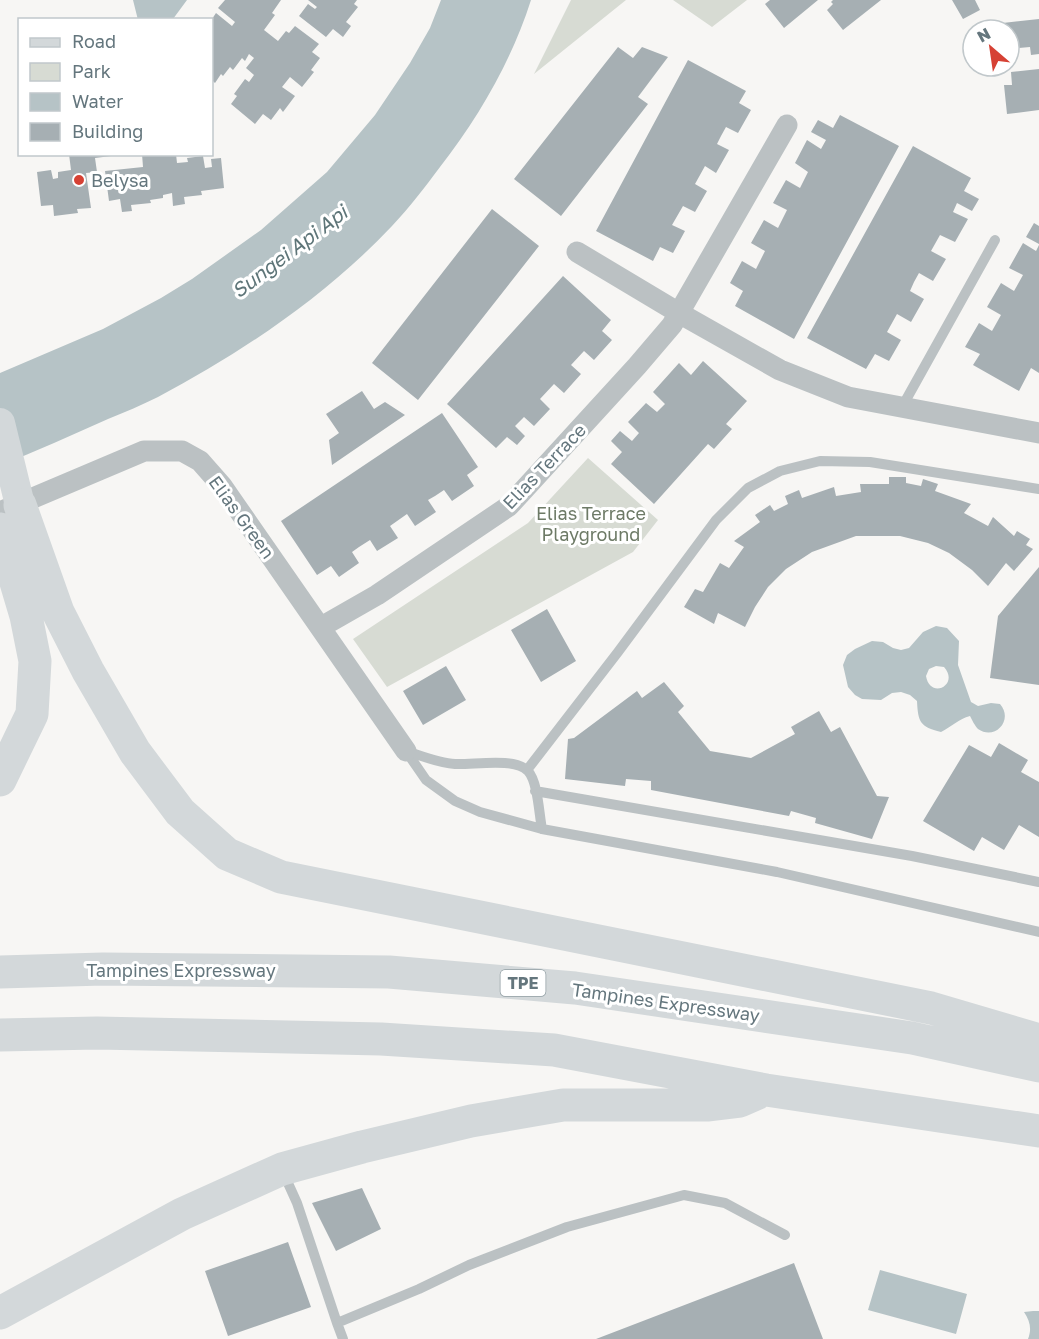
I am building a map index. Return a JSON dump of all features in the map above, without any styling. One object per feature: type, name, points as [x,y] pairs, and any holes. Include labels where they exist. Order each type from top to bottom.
[{"type":"highway","points":[[0,780],[32,714],[35,661],[7,515]]},
{"type":"highway","points":[[7,515],[88,671],[135,752],[180,812],[227,854],[281,878],[931,1008],[1039,1040]]},
{"type":"highway","name":"Tampines Expressway","points":[[0,972],[104,969],[389,972],[575,988],[912,1038],[1039,1066]]},
{"type":"highway","points":[[0,1035],[97,1033],[381,1039],[554,1050],[766,1090],[1039,1131]]},
{"type":"highway","points":[[0,1313],[182,1214],[282,1169],[471,1121],[563,1105],[707,1105],[740,1101],[766,1090]]},
{"type":"main road","points":[[0,423],[9,465],[7,515]]},
{"type":"street","name":"Elias Terrace","points":[[321,627],[377,595],[509,506],[672,325],[787,125]]},
{"type":"street","points":[[577,252],[780,370],[848,397],[1039,433]]},
{"type":"street","name":"Elias Green","points":[[7,515],[52,489],[144,451],[182,451],[200,461],[222,486],[406,751]]},
{"type":"lane","points":[[902,408],[995,240]]},
{"type":"lane","points":[[527,770],[716,520],[748,488],[780,471],[820,461],[870,462],[1039,489]]},
{"type":"lane","points":[[406,751],[454,764],[507,763],[527,770],[533,780],[542,829]]},
{"type":"lane","points":[[406,751],[426,780],[455,801],[480,812],[542,829],[777,872],[1039,932]]},
{"type":"lane","points":[[535,791],[912,856],[1039,882]]},
{"type":"lane","points":[[282,1169],[297,1203],[343,1339]]},
{"type":"lane","points":[[338,1323],[469,1265],[567,1227],[684,1195],[725,1203],[785,1235]]},
{"type":"green space","points":[[571,0],[626,0],[534,74]]},
{"type":"green space","points":[[673,0],[747,0],[712,27]]},
{"type":"green space","name":"Elias Terrace Playground","points":[[588,458],[658,520],[633,552],[387,687],[353,639],[528,523]]},
{"type":"water","points":[[133,0],[187,0],[174,18],[138,18]]},
{"type":"water","name":"Sungei Api Api","points":[[441,0],[531,0],[504,66],[481,108],[434,175],[392,226],[366,252],[311,299],[221,361],[152,400],[0,466],[0,373],[103,329],[161,298],[261,230],[327,172],[375,115],[410,63],[430,28]]},
{"type":"water","points":[[936,626],[947,628],[959,641],[958,665],[971,702],[978,706],[991,703],[1000,704],[1004,710],[1004,722],[996,731],[984,732],[978,729],[970,716],[941,732],[934,730],[924,726],[919,719],[917,701],[910,695],[901,692],[892,693],[881,700],[862,699],[848,687],[843,665],[847,655],[855,649],[872,641],[883,642],[901,650],[909,648],[923,632]],"holes":[[[936,666],[944,667],[948,674],[946,684],[938,688],[933,687],[926,676],[929,669]]]},
{"type":"water","points":[[880,1270],[967,1294],[956,1334],[868,1310]]},
{"type":"water","points":[[1039,1311],[1039,1339],[1028,1339],[1030,1325],[1024,1312]]},
{"type":"building","points":[[225,0],[281,0],[272,13],[275,15],[264,30],[278,41],[286,31],[289,33],[295,26],[319,44],[312,52],[320,58],[311,70],[314,72],[302,87],[290,77],[282,87],[295,96],[283,112],[280,108],[271,120],[263,114],[255,124],[231,104],[237,96],[234,94],[245,79],[249,82],[254,75],[246,68],[254,58],[249,54],[245,61],[242,58],[233,70],[230,67],[215,83],[213,81],[213,18],[216,13],[232,26],[235,22],[218,8]]},
{"type":"building","points":[[308,0],[357,0],[354,4],[358,7],[346,22],[351,26],[343,37],[333,29],[326,37],[299,16],[308,4],[315,9],[317,7]]},
{"type":"building","points":[[770,0],[818,0],[784,28],[765,4]]},
{"type":"building","points":[[833,0],[881,0],[843,30],[827,10],[833,4],[831,2]]},
{"type":"building","points":[[952,0],[975,0],[980,10],[962,18]]},
{"type":"building","points":[[1039,19],[1039,54],[1031,55],[1030,47],[1021,48],[1021,21]]},
{"type":"building","points":[[618,47],[633,58],[642,47],[668,57],[638,97],[648,104],[561,216],[514,179]]},
{"type":"building","points":[[688,60],[746,91],[739,103],[751,110],[738,133],[726,127],[721,136],[717,144],[729,150],[716,173],[705,166],[695,184],[707,191],[695,212],[683,206],[672,225],[685,231],[673,253],[660,247],[653,261],[596,231]]},
{"type":"building","points":[[1039,69],[1039,110],[1007,114],[1004,85],[1012,85],[1011,78],[1021,78],[1021,71]]},
{"type":"building","points":[[840,115],[899,146],[794,339],[735,306],[743,291],[730,283],[742,261],[756,269],[765,251],[751,243],[764,220],[778,228],[787,210],[773,203],[786,180],[800,188],[808,172],[795,163],[807,140],[821,149],[826,140],[811,132],[818,120],[833,128]]},
{"type":"building","points":[[913,146],[971,178],[964,191],[979,199],[972,211],[957,203],[953,212],[968,219],[955,242],[940,235],[931,251],[946,259],[933,281],[919,273],[910,291],[924,299],[911,322],[897,314],[887,332],[901,340],[889,361],[875,354],[866,369],[807,338]]},
{"type":"building","points":[[69,156],[111,156],[95,158],[97,172],[86,173],[91,208],[77,209],[78,213],[54,216],[53,205],[41,206],[37,172],[51,170],[53,179],[58,178],[58,172],[71,170]]},
{"type":"building","points":[[142,156],[176,156],[177,163],[188,162],[187,158],[203,156],[205,168],[212,167],[211,159],[221,158],[224,188],[201,191],[202,195],[184,197],[185,204],[173,206],[172,193],[163,195],[163,198],[150,200],[151,203],[131,205],[132,211],[122,212],[120,199],[109,201],[105,171],[143,167]]},
{"type":"building","points":[[492,209],[539,246],[418,400],[372,363]]},
{"type":"building","points":[[1034,223],[1039,226],[1039,244],[1026,237]]},
{"type":"building","points":[[1023,243],[1036,251],[1039,245],[1039,373],[1031,368],[1019,391],[973,365],[980,354],[965,347],[979,323],[992,331],[1001,315],[987,307],[1001,283],[1014,291],[1023,275],[1009,268]]},
{"type":"building","points":[[563,276],[611,320],[602,331],[612,340],[594,360],[584,351],[571,365],[581,374],[564,393],[554,384],[540,399],[550,409],[534,426],[524,417],[515,426],[525,436],[517,445],[507,437],[496,448],[447,404]]},
{"type":"building","points":[[703,361],[747,401],[726,424],[732,429],[714,449],[708,444],[654,504],[611,464],[622,452],[611,441],[620,431],[632,441],[639,433],[628,422],[646,403],[657,412],[665,404],[653,392],[679,363],[691,375]]},
{"type":"building","points":[[362,391],[374,409],[385,402],[405,415],[332,465],[329,440],[339,433],[326,414]]},
{"type":"building","points":[[442,413],[478,467],[467,475],[474,486],[452,501],[444,490],[428,500],[436,512],[415,526],[407,514],[390,526],[398,538],[377,551],[370,540],[359,547],[352,552],[359,563],[339,577],[331,566],[317,575],[281,521]]},
{"type":"building","points":[[889,477],[906,477],[906,483],[921,486],[923,479],[938,484],[935,491],[971,504],[964,513],[988,526],[993,517],[1014,536],[1017,531],[1030,539],[1026,545],[1033,549],[1014,571],[1006,563],[988,586],[972,570],[949,553],[928,543],[900,536],[856,536],[812,552],[786,569],[768,587],[745,627],[718,613],[714,624],[684,607],[695,589],[703,592],[720,563],[729,568],[744,547],[734,541],[760,522],[755,515],[770,505],[774,511],[788,504],[785,496],[799,490],[802,498],[834,487],[836,496],[861,492],[860,484],[889,484]]},
{"type":"building","points":[[1039,567],[1039,685],[990,678],[998,616]]},
{"type":"building","points":[[547,609],[576,661],[541,682],[511,630]]},
{"type":"building","points":[[446,666],[466,700],[423,725],[403,691]]},
{"type":"building","points":[[664,682],[684,706],[678,712],[710,751],[751,758],[795,734],[791,727],[819,711],[831,732],[840,727],[877,796],[889,797],[872,839],[815,823],[816,818],[791,811],[789,816],[651,790],[651,781],[626,779],[625,786],[565,779],[568,739],[574,738],[637,691],[642,698]]},
{"type":"building","points":[[999,743],[1028,760],[1021,772],[1039,782],[1039,837],[1019,825],[1004,850],[982,837],[974,851],[923,821],[969,745],[991,757]]},
{"type":"building","points":[[362,1188],[381,1229],[336,1251],[312,1203]]},
{"type":"building","points":[[288,1242],[311,1307],[228,1336],[205,1271]]},
{"type":"building","points":[[794,1263],[823,1339],[596,1339]]},
{"type":"place","name":"Belysa","points":[[79,180]]}]
